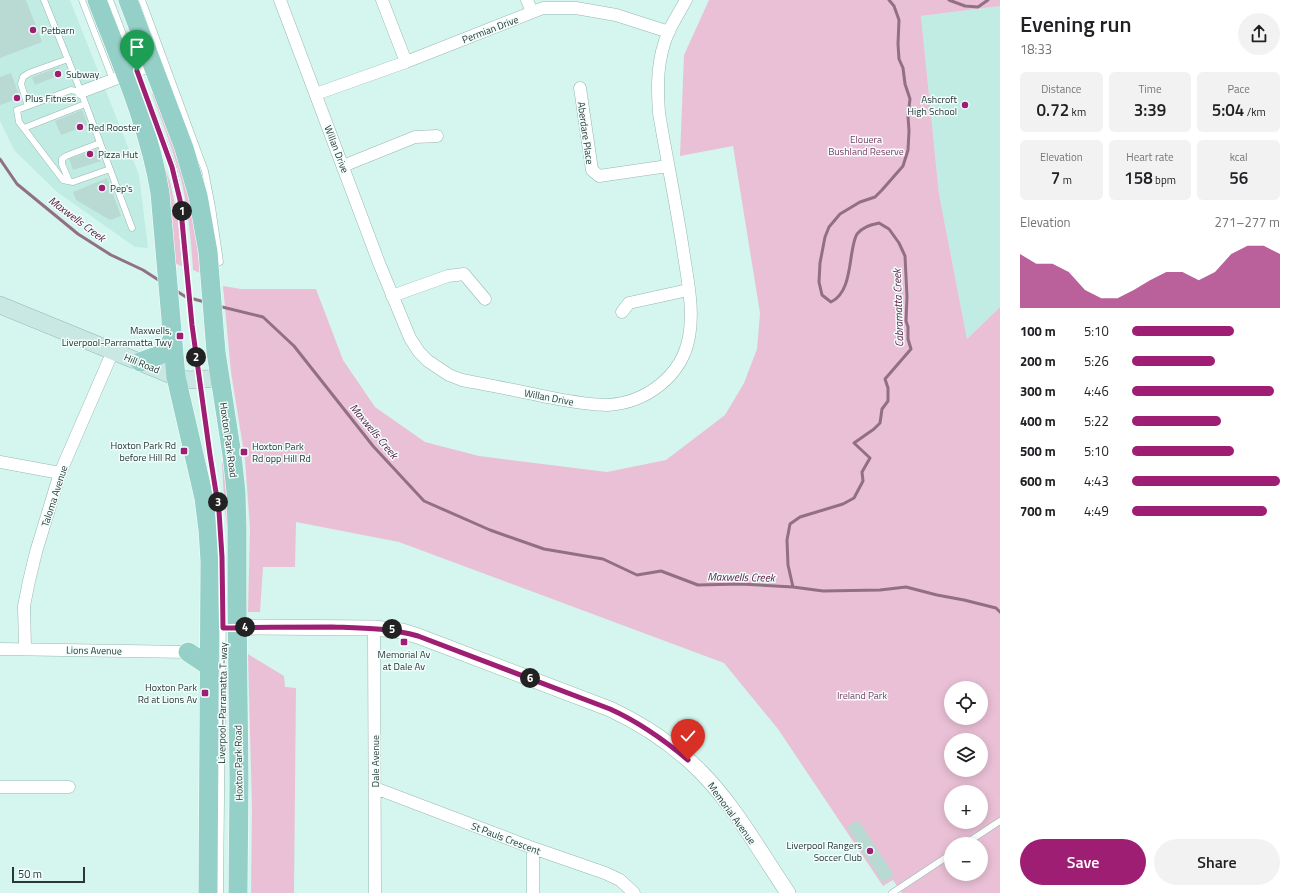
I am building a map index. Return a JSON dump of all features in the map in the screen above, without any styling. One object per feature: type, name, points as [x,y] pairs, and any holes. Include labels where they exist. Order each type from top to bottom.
[{"type":"main road","name":"Hoxton Park Road","points":[[97,0],[132,73],[184,148],[195,181],[215,269],[214,333],[232,455],[236,492],[237,529],[224,627],[210,669],[208,893]]},
{"type":"main road","name":"Hoxton Park Road","points":[[128,0],[132,73],[156,168],[160,193],[176,377],[200,480],[206,515],[210,561],[224,627],[239,780],[238,893]]},
{"type":"main road","name":"Hill Road","points":[[0,305],[176,377],[188,380],[220,378]]},
{"type":"main road","points":[[140,362],[162,354],[173,339]]},
{"type":"main road","points":[[188,652],[206,664],[210,669]]},
{"type":"street","name":"Willan Drive","points":[[280,0],[392,296],[410,338],[419,352],[428,361],[449,375],[462,380],[561,400],[608,405],[641,398],[655,390],[668,378],[678,365],[689,338],[691,322],[688,290],[680,229],[659,113],[657,89],[658,71],[662,50],[669,32],[686,0]]},
{"type":"street","points":[[382,0],[406,62]]},
{"type":"street","points":[[527,0],[532,12]]},
{"type":"street","name":"Permian Drive","points":[[316,94],[406,62],[543,8],[576,8],[616,15],[669,32]]},
{"type":"street","points":[[83,98],[132,73]]},
{"type":"street","name":"Aberdare Place","points":[[580,88],[592,170],[599,176],[668,166]]},
{"type":"street","points":[[343,166],[415,138],[437,136]]},
{"type":"street","points":[[392,296],[448,276],[464,274],[485,299]]},
{"type":"street","points":[[622,312],[629,303],[688,290]]},
{"type":"street","name":"Taloma Avenue","points":[[25,648],[24,606],[36,552],[60,473],[112,351]]},
{"type":"street","points":[[0,462],[60,473]]},
{"type":"street","name":"Memorial Avenue","points":[[224,627],[374,628],[402,631],[610,709],[651,731],[688,760],[716,789],[740,821],[788,893]]},
{"type":"street","name":"Dale Avenue","points":[[374,628],[375,893]]},
{"type":"street","name":"Lions Avenue","points":[[0,649],[25,648],[188,652]]},
{"type":"street","points":[[0,787],[69,787]]},
{"type":"street","name":"St Pauls Crescent","points":[[375,788],[533,848],[605,873],[620,880],[634,893]]},
{"type":"street","points":[[533,848],[533,893]]},
{"type":"lane","points":[[44,0],[132,228]]},
{"type":"lane","points":[[82,0],[132,73]]},
{"type":"lane","name":"Liverpool–Parramatta T-way","points":[[110,0],[132,73],[172,167],[180,200],[192,325],[219,511],[224,627],[220,893]]},
{"type":"lane","points":[[142,0],[205,171],[212,207],[215,269]]},
{"type":"lane","points":[[28,106],[20,84],[23,77],[29,73],[68,59]]},
{"type":"lane","points":[[83,98],[71,90],[17,110],[20,122],[63,180],[73,182],[110,169]]},
{"type":"lane","points":[[24,128],[83,98]]},
{"type":"lane","points":[[69,181],[62,164],[62,159],[66,156],[100,143]]},
{"type":"lane","points":[[976,837],[1000,821]]},
{"type":"lane","points":[[892,893],[944,859]]},
{"type":"shaded area","points":[[0,0],[70,0],[139,175],[148,248],[135,247],[57,192],[14,150],[0,121]]},
{"type":"shaded area","name":"Ashcroft High School","points":[[1000,6],[1000,307],[967,339],[939,194],[921,16]]},
{"type":"green space","points":[[709,0],[1000,0],[1000,6],[921,16],[939,194],[967,339],[1000,307],[1000,893],[902,893],[893,880],[883,886],[778,729],[724,663],[399,542],[296,522],[295,567],[263,567],[260,612],[248,612],[250,528],[245,459],[231,372],[223,286],[241,289],[316,289],[343,360],[375,407],[425,442],[479,456],[607,472],[666,460],[725,415],[744,383],[757,349],[760,313],[733,146],[680,156],[684,55]]},
{"type":"green space","points":[[154,93],[180,166],[189,200],[194,224],[200,273],[193,270],[189,224],[181,179],[152,94]]},
{"type":"green space","points":[[145,109],[170,182],[178,219],[182,266],[171,262]]},
{"type":"green space","points":[[228,462],[229,543],[224,502],[222,463]]},
{"type":"green space","points":[[248,654],[284,676],[285,687],[296,688],[294,893],[251,893],[252,809]]},
{"type":"building","points":[[0,0],[26,0],[42,42],[0,58]]},
{"type":"building","points":[[59,67],[62,74],[35,85],[32,77]]},
{"type":"building","points":[[11,73],[20,98],[0,105],[0,77]]},
{"type":"building","points":[[82,110],[88,125],[61,135],[55,121]]},
{"type":"building","points":[[97,149],[101,161],[73,170],[69,159]]},
{"type":"building","points":[[107,178],[121,216],[110,220],[76,200],[73,192]]},
{"type":"building","name":"Liverpool Rangers Soccer Club","points":[[858,820],[894,875],[883,883],[847,827]]},
{"type":"waterway","name":"Cabramatta Creek","points":[[793,587],[788,565],[787,540],[790,524],[800,517],[843,504],[854,498],[863,481],[862,472],[870,458],[854,443],[880,423],[882,409],[888,401],[888,388],[885,379],[911,349],[906,321],[907,297],[905,256],[899,243],[889,229],[879,223],[867,227],[857,234],[847,280],[837,298],[831,302],[822,295],[819,282],[820,263],[825,237],[829,227],[840,214],[860,202],[875,197],[903,166],[908,150],[908,116],[910,99],[905,84],[903,68],[899,59],[899,20],[894,6],[889,0]]},
{"type":"waterway","name":"Cabramatta Creek","points":[[949,0],[965,6],[978,7],[988,0]]},
{"type":"waterway","name":"Maxwells Creek","points":[[0,159],[17,184],[78,234],[111,255],[143,270],[160,281]]},
{"type":"waterway","name":"Maxwells Creek","points":[[175,290],[186,297],[205,302]]},
{"type":"waterway","name":"Maxwells Creek","points":[[218,306],[263,317],[294,346],[373,446],[424,501],[490,530],[544,549],[603,559],[637,575],[661,571],[698,585],[740,584],[793,587],[823,591],[880,590],[906,587],[996,608],[1000,612]]},
{"type":"place","name":"Petbarn","points":[[33,30]]},
{"type":"place","name":"Subway","points":[[58,74]]},
{"type":"place","name":"Plus Fitness","points":[[17,98]]},
{"type":"place","name":"Ashcroft High School","points":[[965,105]]},
{"type":"place","name":"Red Rooster","points":[[80,127]]},
{"type":"place","name":"Pizza Hut","points":[[90,154]]},
{"type":"place","name":"Pep's","points":[[102,188]]},
{"type":"place","name":"Maxwells, Liverpool-Parramatta Twy","points":[[180,336]]},
{"type":"place","name":"Hoxton Park Rd before Hill Rd","points":[[184,451]]},
{"type":"place","name":"Hoxton Park Rd opp Hill Rd","points":[[244,452]]},
{"type":"place","name":"Memorial Av at Dale Av","points":[[404,642]]},
{"type":"place","name":"Hoxton Park Rd at Lions Av","points":[[205,693]]},
{"type":"place","name":"Liverpool Rangers Soccer Club","points":[[870,851]]},
{"type":"route","points":[[137,71],[172,167],[180,200],[184,229],[192,325],[219,511],[224,601],[223,628],[374,628],[402,631],[610,709],[651,731],[688,760]]},
{"type":"park label","name":"Elouera Bushland Reserve","points":[[866,144]]},
{"type":"park label","name":"Ireland Park","points":[[862,695]]}]
